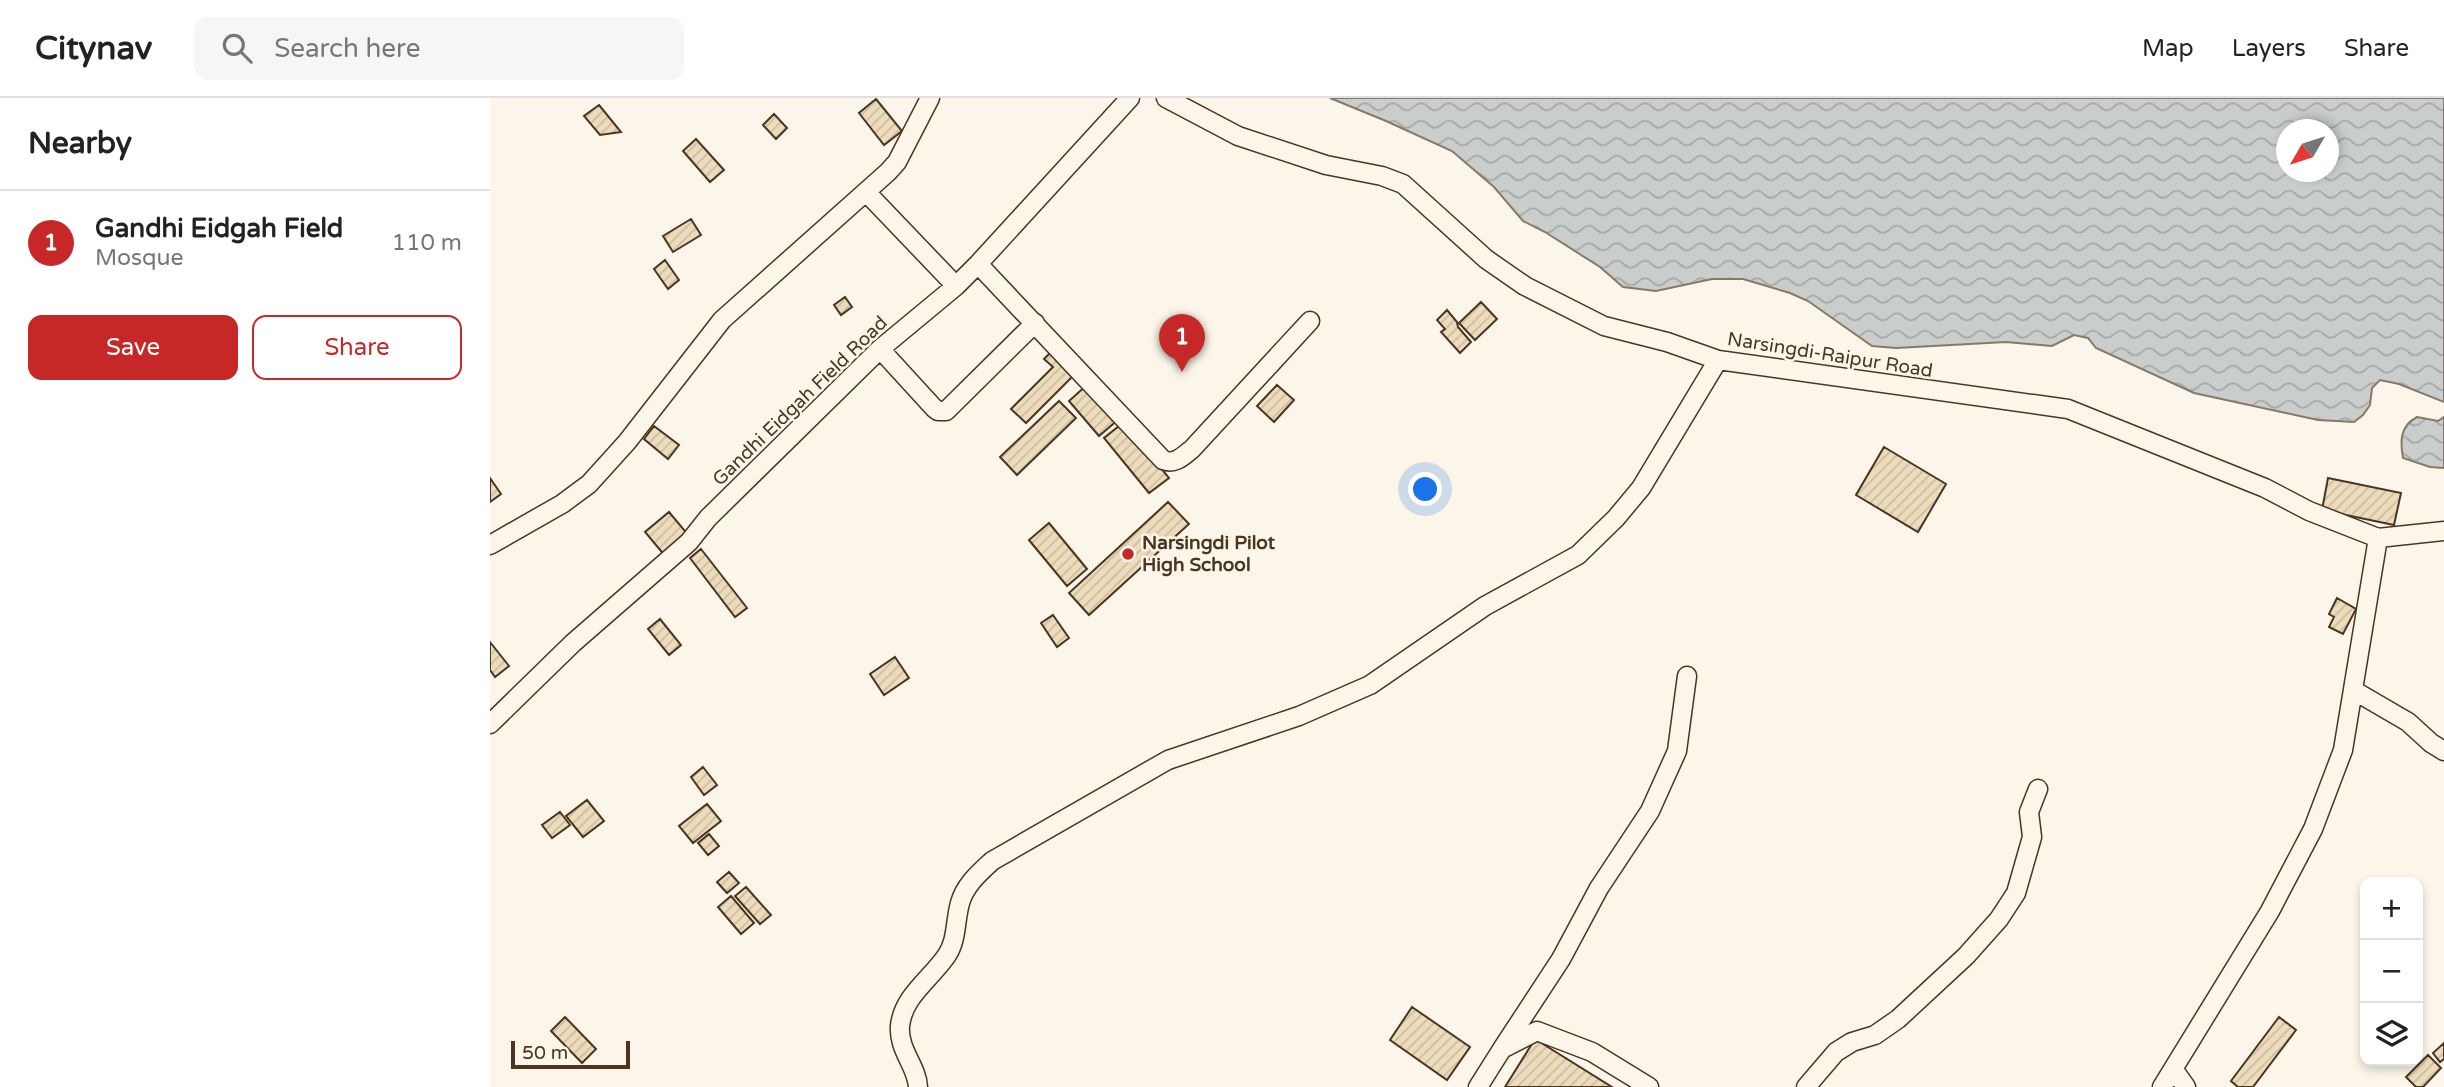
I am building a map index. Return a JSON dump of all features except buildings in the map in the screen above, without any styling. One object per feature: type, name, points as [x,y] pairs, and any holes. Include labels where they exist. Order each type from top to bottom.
[{"type":"street","points":[[490,545],[562,504],[589,484],[627,442],[722,320],[802,247],[867,193],[897,162],[930,98]]},
{"type":"street","name":"Gandhi Eidgah Field Road","points":[[490,724],[573,643],[689,542],[708,518],[880,349],[956,286],[1130,98]]},
{"type":"street","name":"Narsingdi-Raipur Road","points":[[1166,98],[1238,136],[1326,165],[1382,176],[1403,184],[1486,259],[1525,286],[1604,326],[1667,341],[1718,360],[2068,409],[2265,488],[2309,511],[2378,538],[2444,531]]},
{"type":"street","points":[[867,193],[956,286]]},
{"type":"street","points":[[978,264],[1163,460],[1173,462],[1192,449],[1310,321]]},
{"type":"street","points":[[880,349],[934,408],[946,411],[1035,323]]},
{"type":"street","points":[[918,1087],[918,1079],[901,1045],[901,1017],[906,1003],[949,953],[955,937],[959,904],[965,891],[992,861],[1168,760],[1299,716],[1370,685],[1485,606],[1578,555],[1616,518],[1641,488],[1718,360]]},
{"type":"street","points":[[2162,1087],[2270,911],[2313,829],[2343,750],[2378,538]]},
{"type":"street","points":[[1478,1087],[1561,959],[1598,888],[1650,811],[1677,751],[1687,676]]},
{"type":"street","points":[[2353,690],[2408,722],[2444,751]]},
{"type":"street","points":[[1806,1087],[1836,1052],[1852,1042],[1875,1035],[1898,1019],[1966,956],[1999,919],[2016,893],[2032,837],[2028,811],[2038,789]]},
{"type":"street","points":[[1502,1049],[1537,1031],[1592,1052],[1649,1087]]},
{"type":"street","points":[[2174,1070],[2186,1087]]},
{"type":"water","points":[[1330,98],[2444,98],[2444,402],[2399,384],[2380,380],[2372,388],[2370,405],[2354,422],[2318,420],[2194,393],[2096,348],[2088,338],[2074,335],[2052,346],[2006,342],[1896,348],[1872,346],[1808,301],[1743,279],[1712,279],[1656,291],[1623,287],[1600,267],[1523,221],[1494,187],[1452,151]]},
{"type":"water","points":[[2417,417],[2438,421],[2444,417],[2444,468],[2430,467],[2403,458],[2402,434],[2407,425]]},
{"type":"place","name":"Gandhi Eidgah Field","points":[[1182,372]]},
{"type":"place","name":"Narsingdi Pilot High School","points":[[1128,554]]}]
